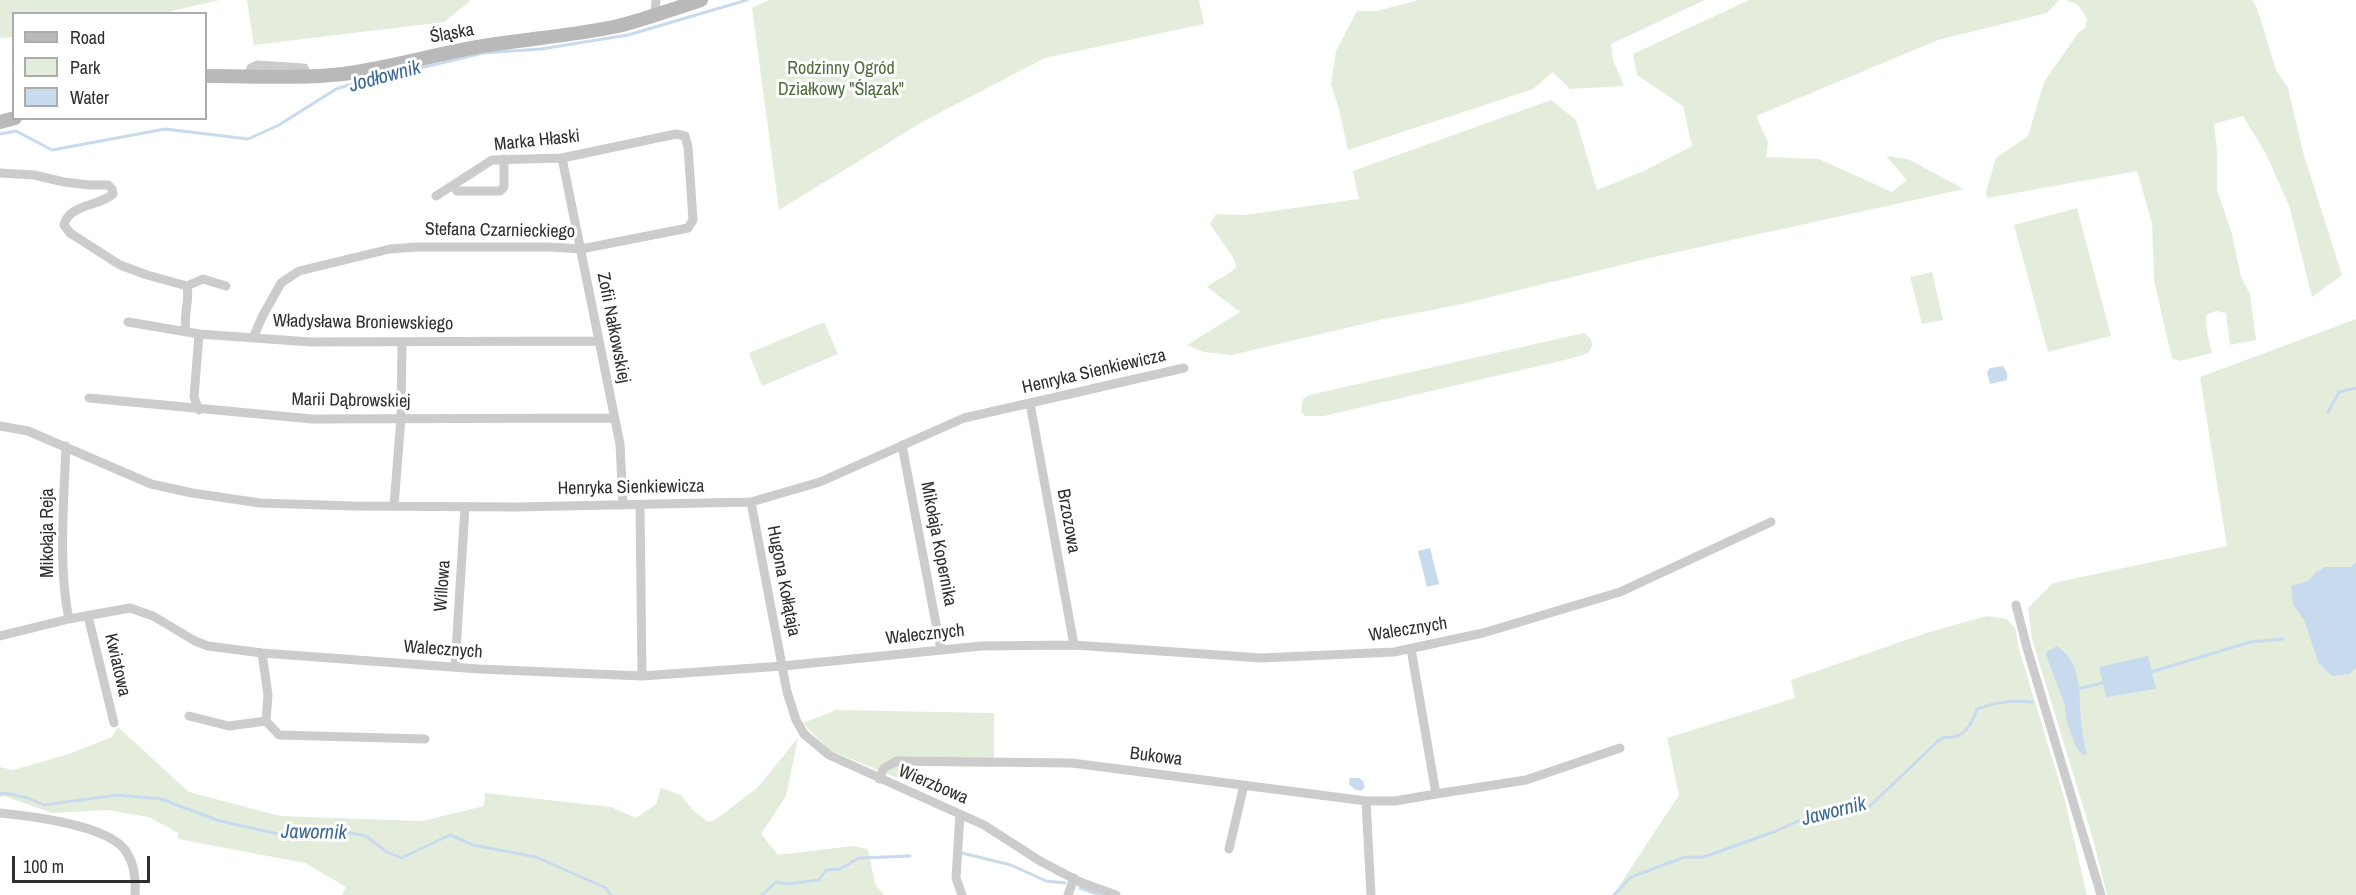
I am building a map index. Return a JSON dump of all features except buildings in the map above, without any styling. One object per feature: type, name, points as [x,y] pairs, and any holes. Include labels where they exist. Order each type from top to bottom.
[{"type":"street","points":[[655,15],[656,0]]},
{"type":"street","name":"Śląska","points":[[207,76],[339,74],[375,69],[411,59],[480,46],[616,26],[701,0]]},
{"type":"street","name":"Marka Hłaski","points":[[436,196],[492,159],[562,158],[676,134],[685,136]]},
{"type":"street","name":"Stefana Czarnieckiego","points":[[254,336],[281,283],[299,271],[390,249],[450,247],[581,249],[688,228],[693,220],[688,147],[685,136]]},
{"type":"street","name":"Zofii Nałkowskiej","points":[[562,158],[620,444],[623,505]]},
{"type":"street","points":[[453,185],[458,191],[500,191],[504,187],[504,159]]},
{"type":"street","points":[[0,173],[34,175],[64,182],[108,184],[113,195],[105,201],[73,211],[66,218],[64,225],[70,233],[120,265],[147,275],[187,286],[203,279],[226,286]]},
{"type":"street","points":[[186,331],[184,321],[187,286]]},
{"type":"street","name":"Władysława Broniewskiego","points":[[128,322],[199,334],[254,336],[311,342],[598,341]]},
{"type":"street","points":[[199,334],[194,397],[199,410]]},
{"type":"street","points":[[394,506],[401,418],[402,342]]},
{"type":"street","name":"Henryka Sienkiewicza","points":[[0,426],[28,431],[139,480],[180,491],[260,502],[465,507],[751,502],[820,482],[964,418],[1184,368]]},
{"type":"street","name":"Marii Dąbrowskiej","points":[[89,398],[312,419],[613,418]]},
{"type":"street","name":"Brzozowa","points":[[1030,403],[1074,645]]},
{"type":"street","name":"Mikołaja Kopernika","points":[[902,445],[941,650]]},
{"type":"street","name":"Mikołaja Reja","points":[[66,446],[65,594],[69,619]]},
{"type":"street","name":"Hugona Kołłątaja","points":[[751,502],[783,666]]},
{"type":"street","points":[[640,505],[642,676]]},
{"type":"street","name":"Willowa","points":[[455,667],[465,507]]},
{"type":"street","name":"Walecznych","points":[[0,636],[125,608],[153,616],[201,644],[262,653],[455,667],[642,676],[783,666],[981,646],[1074,645],[1261,658],[1394,652],[1525,622],[1620,592],[1771,522]]},
{"type":"street","points":[[2016,605],[2101,895]]},
{"type":"street","name":"Kwiatowa","points":[[88,615],[114,723]]},
{"type":"street","points":[[1411,649],[1436,794]]},
{"type":"street","points":[[262,653],[268,695],[266,721],[279,735],[425,739]]},
{"type":"street","name":"Wierzbowa","points":[[783,666],[787,692],[796,720],[804,734],[829,755],[879,780],[984,825],[1040,861],[1116,895]]},
{"type":"street","points":[[189,716],[229,726],[266,721]]},
{"type":"street","name":"Bukowa","points":[[879,780],[885,768],[897,761],[1072,763],[1366,801],[1395,801],[1526,780],[1620,748]]},
{"type":"street","points":[[1228,849],[1244,785]]},
{"type":"street","points":[[1366,801],[1371,895]]},
{"type":"street","points":[[0,813],[66,823],[97,832],[111,839],[124,848],[132,863],[135,895]]},
{"type":"street","points":[[960,814],[956,878],[962,895]]},
{"type":"street","points":[[1068,895],[1074,878]]},
{"type":"green space","points":[[0,0],[220,0],[167,12],[12,12],[12,37],[0,38]]},
{"type":"green space","points":[[247,0],[471,0],[444,22],[254,45]]},
{"type":"green space","name":"Rodzinny Ogród Działkowy \"Ślązak\"","points":[[769,0],[1199,0],[1204,24],[1045,58],[924,121],[779,210],[752,8]]},
{"type":"green space","points":[[1418,0],[1705,0],[1611,44],[1613,60],[1624,86],[1570,89],[1553,72],[1533,89],[1348,150],[1331,84],[1336,51],[1357,11],[1377,11]]},
{"type":"green space","points":[[1749,0],[2059,0],[2047,13],[1938,40],[1756,116],[1768,142],[1766,157],[1819,159],[1892,192],[1907,180],[1886,156],[1908,159],[1964,189],[1650,258],[1458,305],[1384,319],[1232,355],[1204,352],[1187,345],[1240,312],[1207,287],[1236,267],[1234,259],[1210,224],[1216,214],[1244,215],[1359,199],[1353,171],[1551,100],[1576,120],[1597,190],[1644,171],[1692,146],[1683,106],[1637,75],[1633,54]]},
{"type":"green space","points":[[2066,0],[2252,0],[2257,8],[2276,70],[2288,88],[2303,152],[2342,275],[2312,297],[2290,208],[2266,154],[2243,116],[2214,124],[2217,150],[2217,190],[2232,234],[2241,277],[2250,294],[2256,340],[2230,345],[2226,313],[2216,311],[2206,315],[2212,353],[2180,361],[2172,359],[2154,280],[2152,223],[2137,171],[1987,198],[1986,192],[1996,158],[2028,136],[2044,82],[2079,32],[2085,28],[2087,18],[2078,5]]},
{"type":"green space","points":[[2077,208],[2111,336],[2048,352],[2014,225]]},
{"type":"green space","points":[[1932,272],[1943,320],[1922,324],[1910,277]]},
{"type":"green space","points":[[2356,319],[2356,895],[2107,895],[2093,839],[2032,639],[2028,608],[2053,583],[2227,546],[2200,377]]},
{"type":"green space","points":[[824,322],[838,354],[762,386],[749,353]]},
{"type":"green space","points":[[1584,333],[1591,339],[1592,346],[1588,353],[1573,358],[1324,416],[1305,416],[1301,411],[1303,399],[1309,395]]},
{"type":"green space","points":[[1987,616],[2007,619],[2016,629],[2018,646],[2064,797],[2087,895],[1613,895],[1679,795],[1667,738],[1795,698],[1791,680],[1926,633]]},
{"type":"green space","points":[[836,710],[994,713],[994,767],[903,766],[900,779],[829,750],[803,723]]},
{"type":"green space","points":[[118,727],[189,792],[280,816],[422,821],[484,806],[485,793],[611,807],[636,818],[656,804],[661,788],[681,795],[692,809],[708,822],[715,820],[757,788],[798,738],[786,796],[761,834],[778,855],[853,846],[868,849],[875,884],[884,895],[342,895],[346,887],[305,863],[178,839],[178,833],[149,817],[107,810],[52,813],[4,796],[0,797],[0,767],[13,770],[69,754],[112,737]]},
{"type":"water","points":[[2003,366],[2007,373],[2007,380],[1990,384],[1987,372],[1990,368]]},
{"type":"water","points":[[1430,548],[1439,584],[1427,587],[1418,551]]},
{"type":"water","points":[[2356,561],[2356,667],[2350,674],[2332,676],[2318,662],[2305,622],[2293,604],[2291,586],[2308,581],[2316,572],[2325,567],[2351,567]]},
{"type":"water","points":[[2057,646],[2071,661],[2078,679],[2082,729],[2087,754],[2083,755],[2076,747],[2066,720],[2065,705],[2046,655],[2046,652]]},
{"type":"water","points":[[2148,656],[2156,689],[2106,697],[2099,667]]},
{"type":"water","points":[[1350,778],[1359,778],[1365,787],[1361,791],[1354,789],[1349,784]]},
{"type":"waterway","name":"Jodłownik","points":[[0,134],[16,131],[52,150],[165,129],[248,139],[279,125],[336,89],[349,85],[483,53],[541,49],[628,35],[747,0]]},
{"type":"waterway","points":[[2328,412],[2339,392],[2356,388]]},
{"type":"waterway","name":"Jawornik","points":[[2148,673],[2250,642],[2283,639]]},
{"type":"waterway","name":"Jawornik","points":[[2078,689],[2106,682]]},
{"type":"waterway","name":"Jawornik","points":[[1614,895],[1631,877],[1685,857],[1704,857],[1776,831],[1816,813],[1837,814],[1870,806],[1938,741],[1944,737],[1961,734],[1972,721],[1977,709],[2004,702],[2032,702]]},
{"type":"waterway","name":"Jawornik","points":[[0,794],[28,798],[44,805],[118,795],[161,799],[220,821],[292,837],[336,830],[366,836],[385,851],[401,858],[450,835],[473,845],[536,857],[606,888],[611,895]]},
{"type":"waterway","name":"Jawornik","points":[[962,853],[1011,865],[1046,881],[1065,883]]},
{"type":"waterway","name":"Jawornik","points":[[762,895],[776,882],[787,884],[819,880],[826,870],[840,869],[859,858],[910,856]]},
{"type":"waterway","name":"Jawornik","points":[[1080,888],[1099,895]]}]
